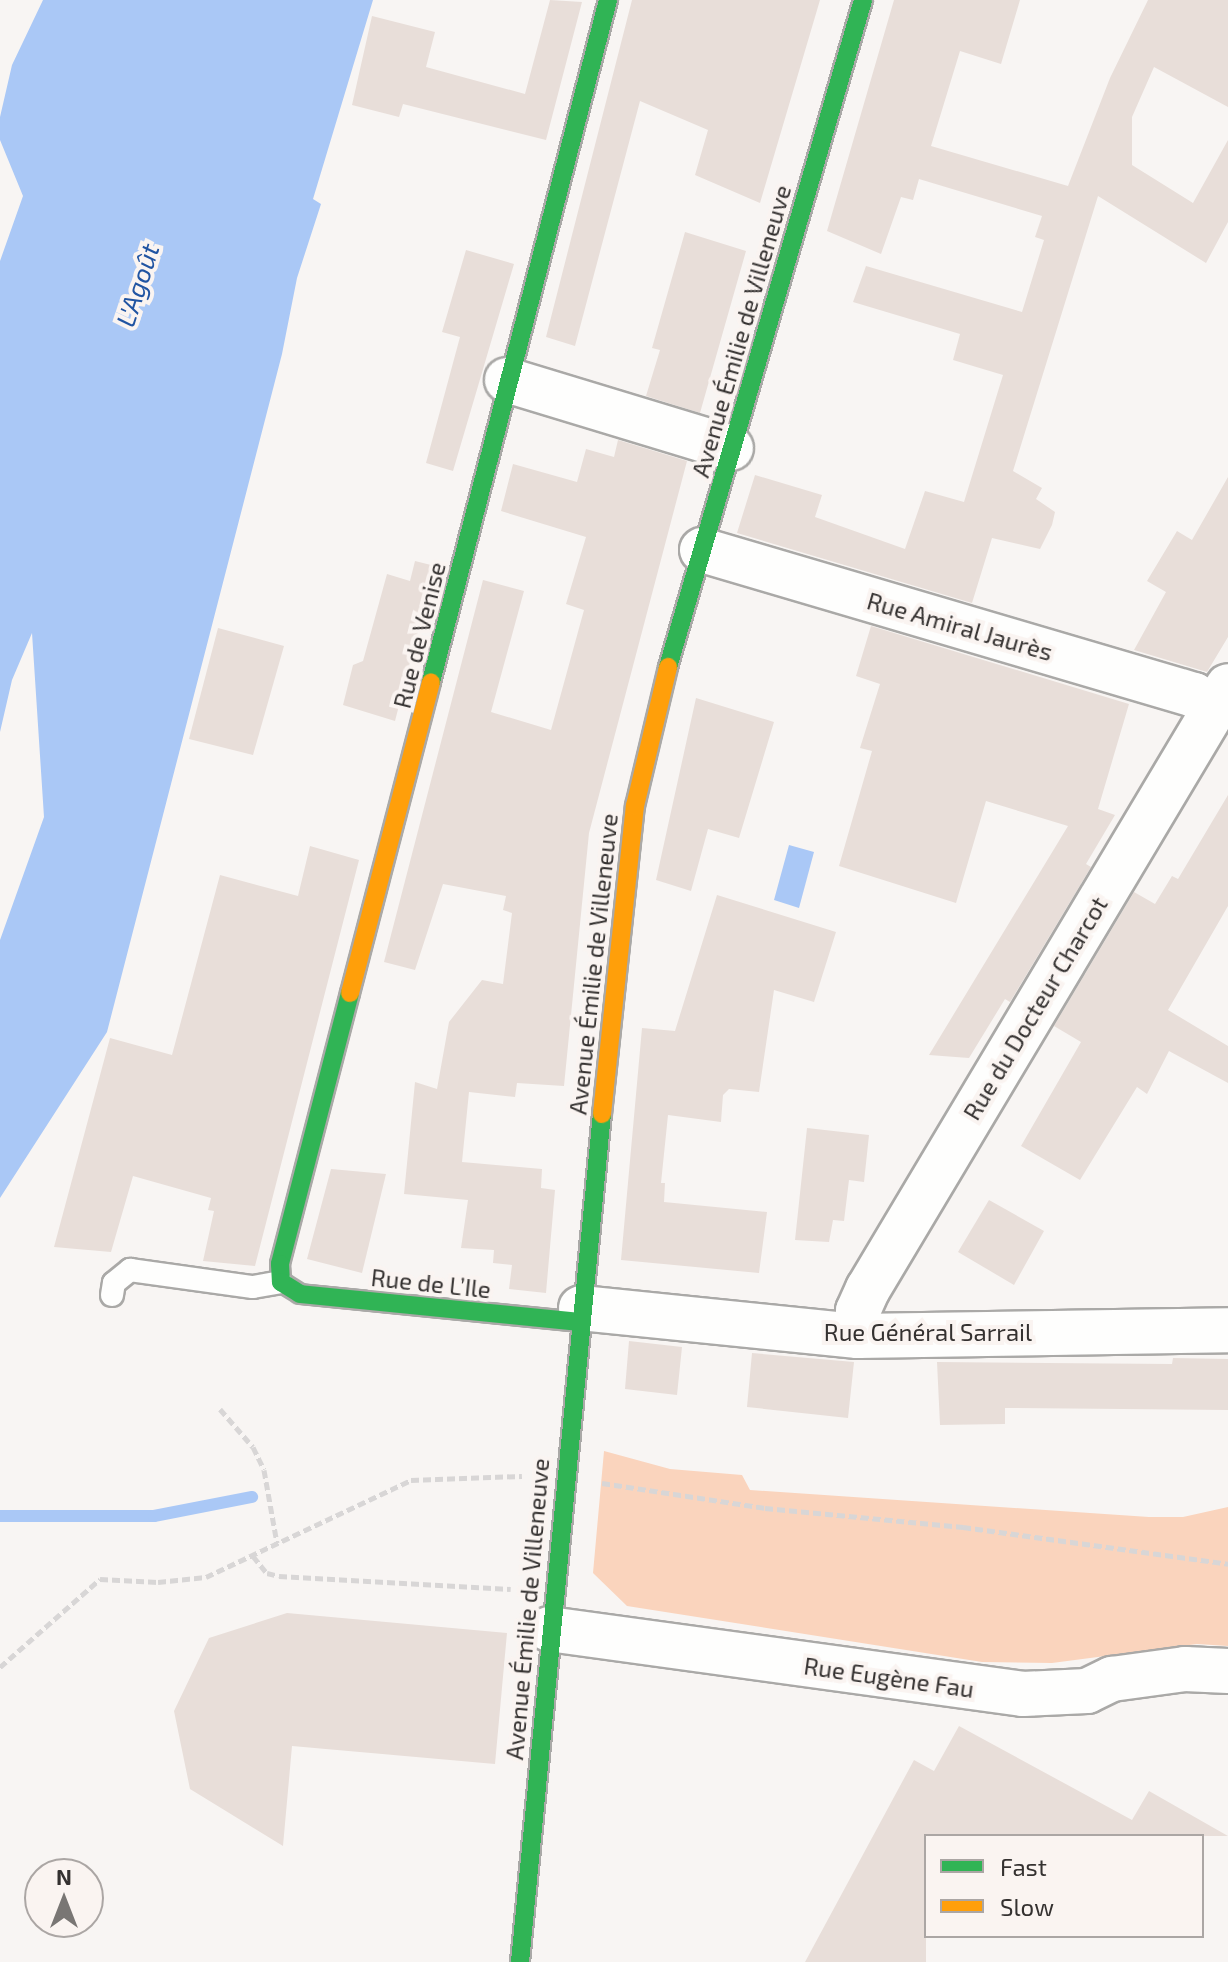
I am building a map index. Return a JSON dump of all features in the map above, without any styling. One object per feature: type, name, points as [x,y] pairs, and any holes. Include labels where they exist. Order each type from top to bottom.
[{"type":"main road","name":"Rue de Venise","points":[[281,1282],[280,1264],[608,0]]},
{"type":"main road","name":"Avenue Émilie de Villeneuve","points":[[520,1962],[551,1611],[627,851],[652,727],[863,0]]},
{"type":"main road","name":"Rue de L’Ile","points":[[281,1282],[300,1294],[580,1315]]},
{"type":"street","points":[[507,380],[731,448]]},
{"type":"street","name":"Rue Amiral Jaurès","points":[[702,550],[1194,695],[1222,697]]},
{"type":"street","name":"Rue du Docteur Charcot","points":[[858,1336],[858,1311],[868,1289],[1222,697]]},
{"type":"street","name":"Rue Général Sarrail","points":[[580,1315],[858,1336],[1228,1330]]},
{"type":"street","name":"Rue Eugène Fau","points":[[551,1611],[973,1691],[1087,1691],[1112,1679],[1185,1669],[1228,1671]]},
{"type":"lane","points":[[112,1295],[114,1283],[130,1270],[253,1287],[281,1282]]},
{"type":"path","points":[[220,1409],[253,1447],[264,1470],[277,1543]]},
{"type":"path","points":[[0,1667],[100,1579],[189,1580],[253,1556],[411,1480],[525,1476]]},
{"type":"path","points":[[601,1482],[765,1508],[963,1527],[1228,1564]]},
{"type":"path","points":[[253,1556],[267,1573],[279,1576],[551,1611]]},
{"type":"shaded area","points":[[604,1451],[670,1469],[742,1475],[750,1490],[1149,1517],[1183,1517],[1228,1507],[1228,1646],[1197,1644],[1052,1663],[982,1662],[627,1606],[593,1573]]},
{"type":"water","name":"L'Agoût","points":[[43,0],[373,0],[313,199],[321,204],[297,278],[282,354],[107,1032],[0,1198],[0,940],[44,817],[32,633],[12,680],[0,732],[0,261],[23,196],[0,140],[0,117],[12,65]]},
{"type":"water","points":[[789,845],[814,852],[799,908],[774,900]]},
{"type":"building","points":[[550,0],[582,2],[546,140],[403,104],[399,117],[352,105],[372,16],[435,32],[426,67],[525,94]]},
{"type":"building","points":[[632,0],[820,0],[760,203],[695,175],[708,130],[640,101],[575,346],[546,337]]},
{"type":"building","points":[[894,0],[1020,0],[1001,64],[960,51],[931,146],[1068,186],[1110,78],[1148,0],[1228,0],[1228,107],[1154,67],[1132,117],[1132,165],[1193,203],[1228,140],[1228,222],[1206,263],[1098,196],[1013,471],[1042,488],[1036,499],[1055,512],[1052,525],[1040,549],[992,538],[972,603],[737,533],[755,475],[822,495],[815,517],[905,549],[925,491],[964,502],[1003,375],[953,360],[960,334],[853,302],[866,266],[1022,312],[1044,240],[1035,237],[1042,216],[919,179],[913,200],[901,197],[881,254],[827,231]]},
{"type":"building","points":[[685,232],[746,251],[700,413],[646,396],[660,350],[652,348]]},
{"type":"building","points":[[466,250],[514,264],[453,471],[426,463],[460,337],[442,332]]},
{"type":"building","points":[[618,440],[687,461],[589,833],[564,1086],[517,1083],[515,1097],[469,1092],[462,1162],[542,1169],[541,1188],[555,1190],[546,1293],[509,1289],[512,1265],[493,1263],[494,1250],[461,1248],[468,1200],[404,1194],[415,1082],[437,1089],[449,1022],[482,980],[503,984],[512,913],[503,910],[506,896],[443,884],[415,970],[384,962],[483,580],[524,591],[491,712],[551,730],[584,610],[566,604],[586,537],[501,511],[513,464],[577,482],[586,449],[614,457]]},
{"type":"building","points":[[1228,477],[1228,637],[1207,672],[1134,650],[1166,592],[1147,581],[1177,531],[1192,540]]},
{"type":"building","points":[[415,561],[435,566],[395,721],[343,705],[353,665],[363,661],[387,574],[410,581]]},
{"type":"building","points":[[871,626],[1129,704],[1098,809],[1115,815],[1086,864],[1091,867],[1010,1002],[1005,999],[969,1058],[929,1055],[1068,826],[986,801],[956,903],[839,866],[872,751],[860,748],[880,684],[856,676]]},
{"type":"building","points":[[218,628],[284,646],[253,755],[189,739]]},
{"type":"building","points":[[696,698],[774,722],[739,838],[708,829],[691,891],[656,880]]},
{"type":"building","points":[[1228,795],[1228,906],[1168,1010],[1228,1046],[1228,1083],[1169,1051],[1147,1094],[1137,1087],[1080,1180],[1021,1146],[1081,1042],[1054,1026],[1134,892],[1155,904],[1172,876],[1178,879]]},
{"type":"building","points":[[310,846],[359,860],[255,1266],[203,1261],[214,1211],[208,1210],[211,1198],[133,1176],[111,1252],[54,1247],[110,1038],[172,1055],[220,875],[298,896]]},
{"type":"building","points":[[717,895],[836,932],[814,1002],[774,990],[759,1092],[729,1089],[723,1095],[721,1122],[668,1115],[661,1183],[665,1183],[664,1202],[767,1212],[759,1273],[621,1260],[642,1028],[675,1031]]},
{"type":"building","points":[[807,1128],[869,1135],[864,1182],[849,1180],[844,1221],[833,1220],[829,1242],[795,1240]]},
{"type":"building","points":[[331,1169],[386,1174],[362,1273],[307,1259]]},
{"type":"building","points":[[989,1200],[1044,1231],[1014,1285],[958,1252]]},
{"type":"building","points":[[629,1341],[682,1347],[677,1395],[625,1389]]},
{"type":"building","points":[[752,1353],[854,1362],[848,1418],[747,1407]]},
{"type":"building","points":[[1173,1358],[1228,1359],[1228,1410],[1005,1408],[1005,1424],[940,1425],[937,1362],[1172,1364]]},
{"type":"building","points":[[287,1613],[507,1633],[495,1764],[292,1746],[283,1846],[190,1789],[174,1711],[209,1638]]},
{"type":"building","points":[[959,1726],[1132,1820],[1149,1791],[1228,1836],[924,1834],[926,1962],[805,1962],[914,1760],[934,1771]]},
{"type":"waterway","points":[[0,1516],[154,1516],[252,1497]]},
{"type":"traffic: fast","points":[[431,682],[608,0]]},
{"type":"traffic: fast","points":[[668,667],[863,0]]},
{"type":"traffic: fast","points":[[350,993],[280,1264],[281,1282],[300,1294],[579,1322]]},
{"type":"traffic: fast","points":[[520,1962],[602,1114]]},
{"type":"traffic: slow","points":[[602,1114],[635,806],[668,667]]},
{"type":"traffic: slow","points":[[350,993],[431,682]]}]
